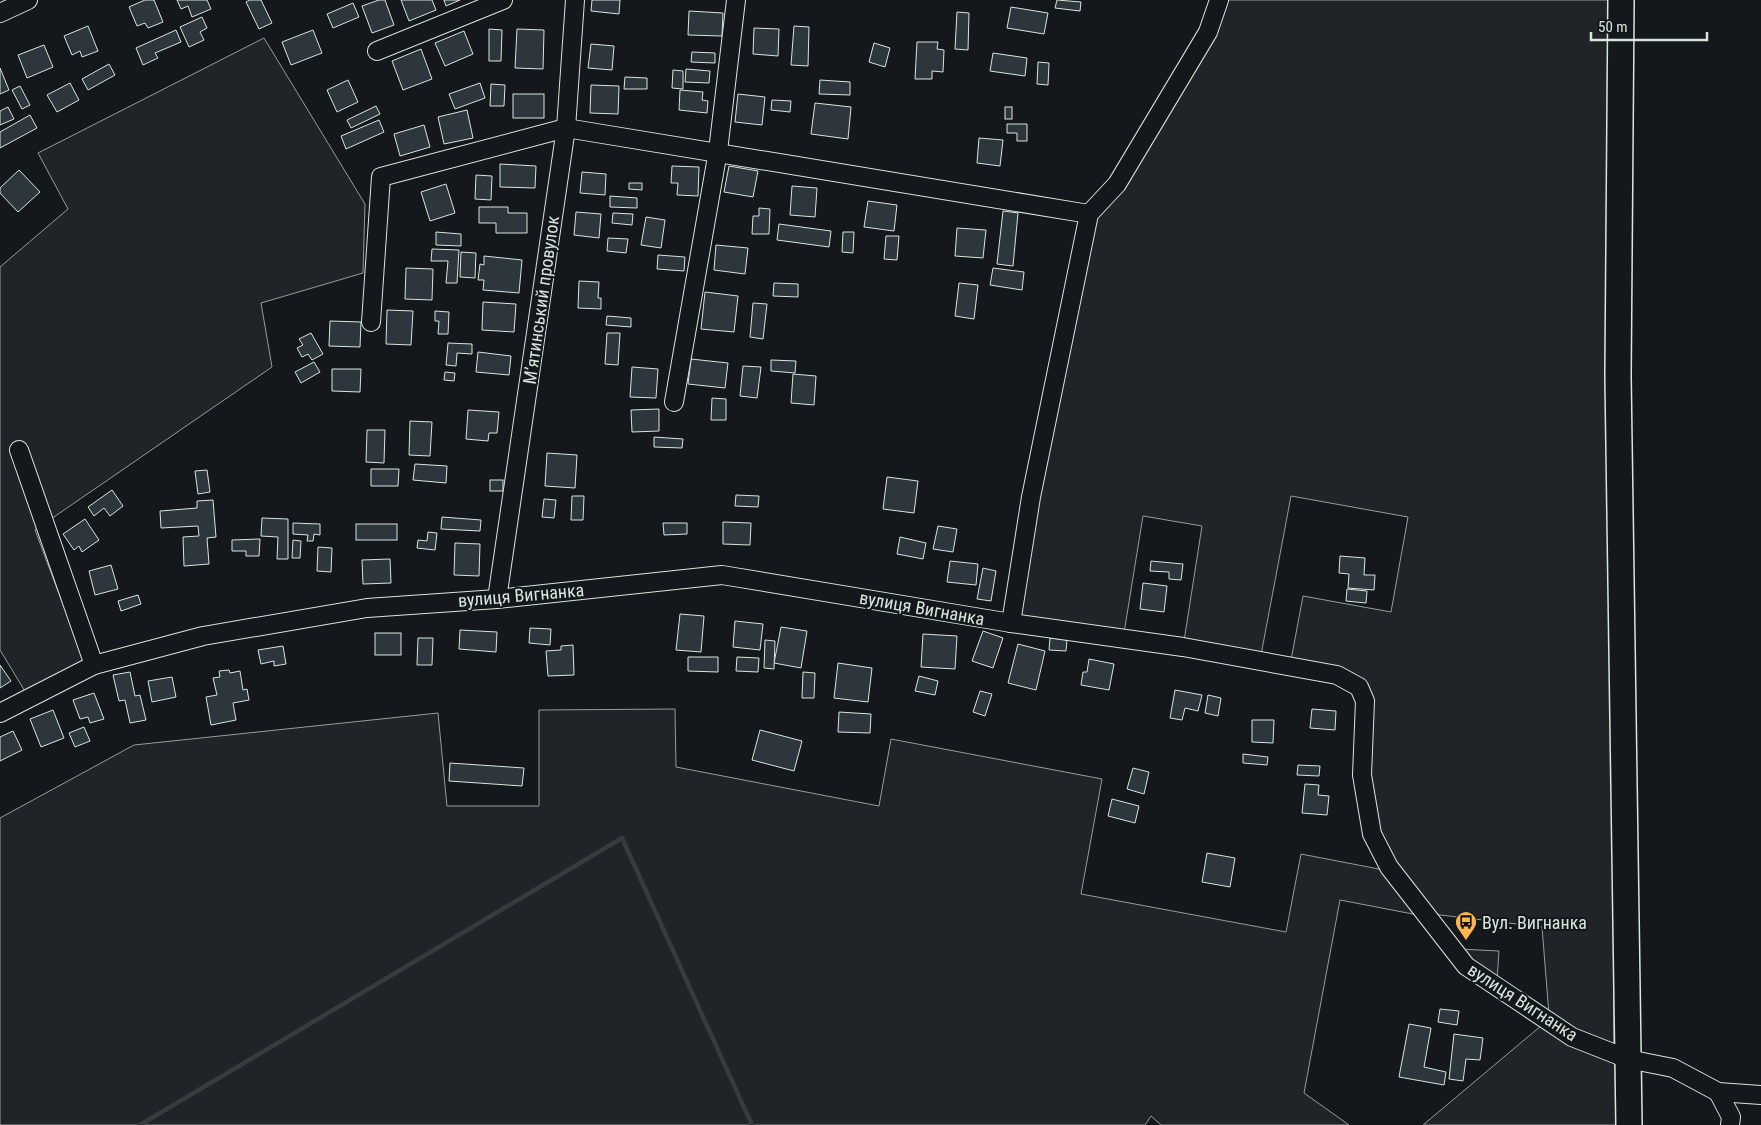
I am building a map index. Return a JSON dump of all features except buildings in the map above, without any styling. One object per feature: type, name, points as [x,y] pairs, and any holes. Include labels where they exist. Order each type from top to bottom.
[{"type":"highway","points":[[1621,0],[1618,376],[1625,708],[1629,1125]]},
{"type":"street","points":[[0,13],[28,0]]},
{"type":"street","points":[[377,51],[503,0]]},
{"type":"street","name":"Мʼятинський провулок","points":[[497,599],[566,128],[575,0]]},
{"type":"street","points":[[674,402],[718,152],[736,0]]},
{"type":"street","points":[[1011,623],[1031,497],[1089,214],[1117,184],[1208,32],[1219,0]]},
{"type":"street","points":[[371,322],[381,177],[566,128],[1089,214]]},
{"type":"street","points":[[19,450],[94,664]]},
{"type":"street","name":"вулиця Вигнанка","points":[[0,713],[94,664],[203,636],[368,608],[497,599],[722,575],[1011,623],[1192,649],[1337,675],[1359,687],[1365,701],[1362,775],[1372,834],[1389,867],[1466,966],[1572,1037],[1628,1059],[1673,1068],[1718,1092]]},
{"type":"street","points":[[1718,1092],[1761,1095]]},
{"type":"street","points":[[1718,1092],[1731,1117],[1730,1125]]},
{"type":"shaded area","points":[[1225,0],[1608,0],[1605,376],[1612,718],[1614,1047],[1575,1032],[1549,1015],[1542,927],[1432,914],[1394,864],[1378,833],[1368,775],[1371,700],[1291,660],[1303,596],[1391,612],[1408,517],[1291,496],[1261,655],[1184,641],[1202,526],[1143,516],[1124,633],[1018,618],[1036,498],[1094,216]]},
{"type":"shaded area","points":[[264,38],[365,204],[363,273],[261,303],[272,367],[35,530],[84,660],[26,693],[0,650],[0,267],[68,209],[38,153]]},
{"type":"shaded area","points":[[675,709],[676,767],[879,806],[891,739],[1102,779],[1081,894],[1286,932],[1301,854],[1384,870],[1418,915],[1340,900],[1304,1093],[1349,1125],[1161,1125],[1151,1116],[1145,1125],[0,1125],[0,818],[134,745],[438,713],[447,806],[539,806],[539,710]]},
{"type":"shaded area","points":[[1459,949],[1499,951],[1497,980],[1471,961]]},
{"type":"shaded area","points":[[1542,1025],[1615,1060],[1616,1125],[1423,1125]]},
{"type":"waterway","points":[[140,1125],[622,838],[752,1125]]},
{"type":"place","name":"Вул. Вигнанка","points":[[1466,941]]}]
